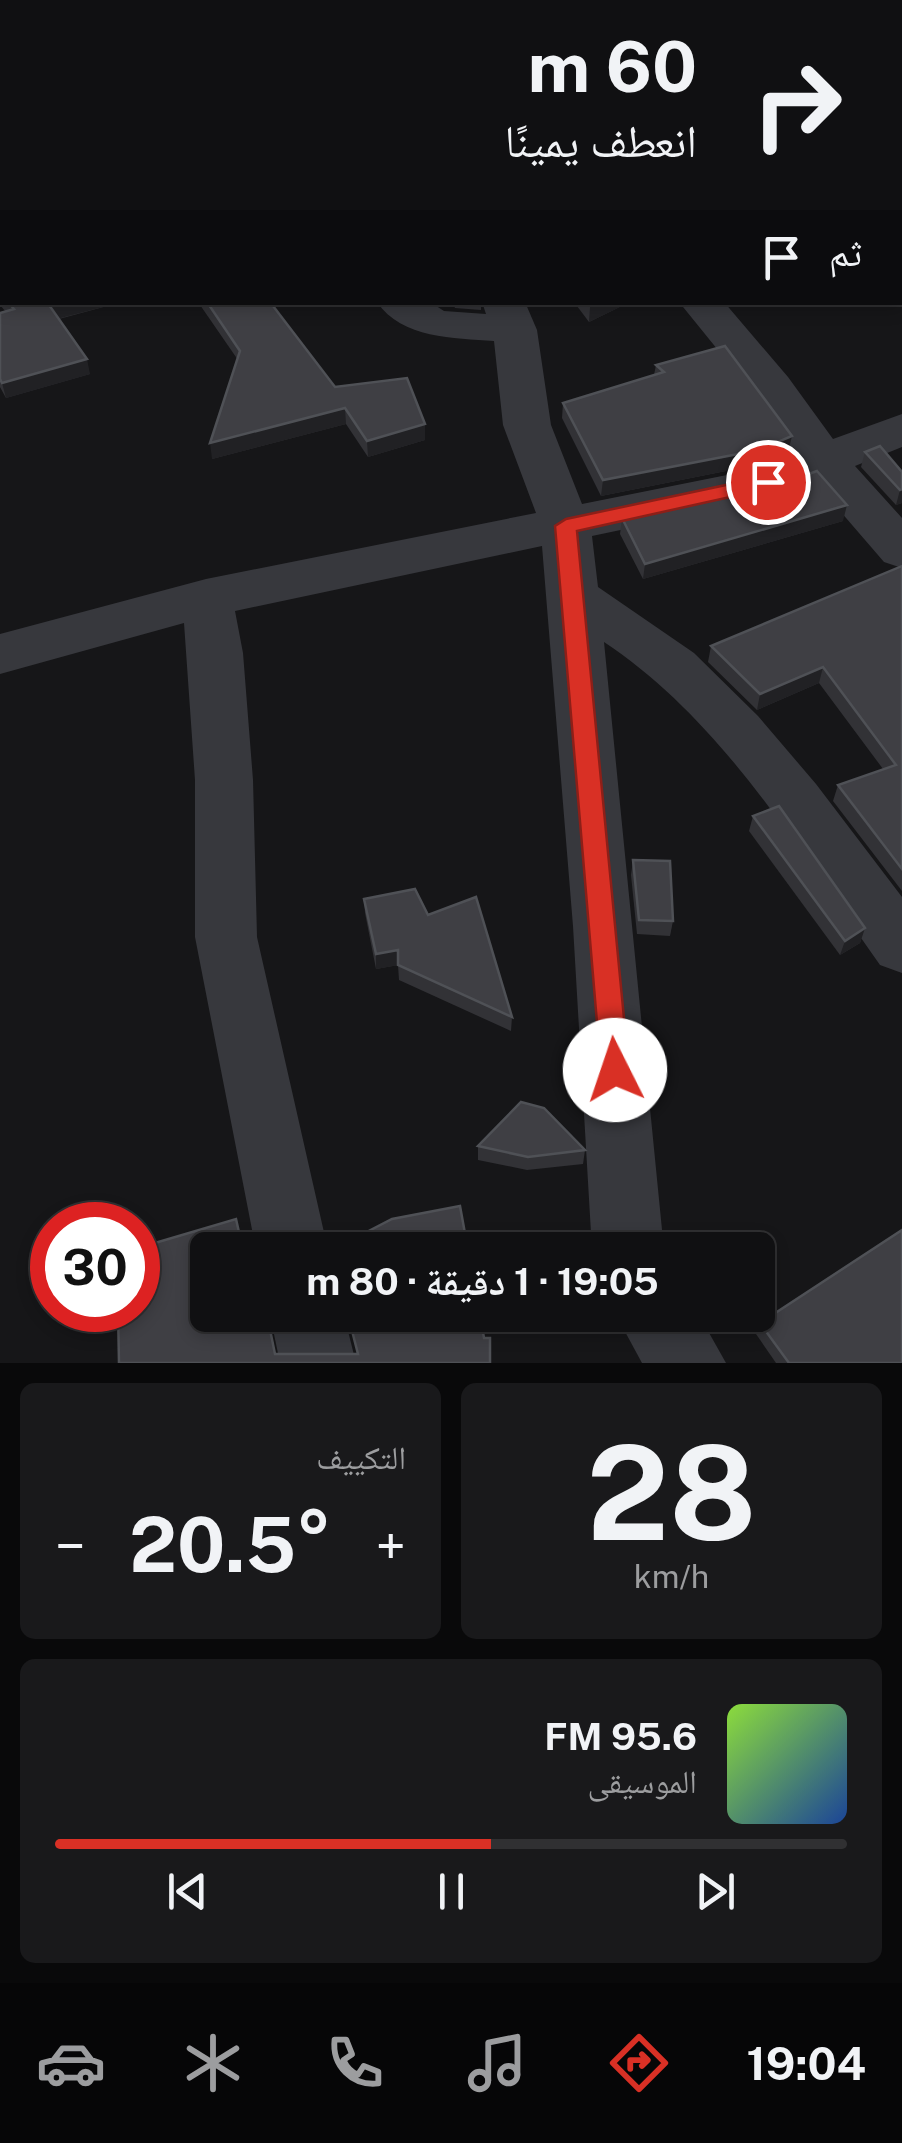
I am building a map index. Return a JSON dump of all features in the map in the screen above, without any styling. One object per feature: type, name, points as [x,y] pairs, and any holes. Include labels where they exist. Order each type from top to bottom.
[{"type":"street","points":[[403,305],[434,323],[510,316],[527,425],[566,526],[627,1232]]},
{"type":"street","points":[[703,305],[772,388],[824,462],[902,550]]},
{"type":"street","points":[[0,654],[206,598],[768,482],[902,429]]},
{"type":"street","points":[[574,597],[673,665],[718,712],[785,788],[902,946]]},
{"type":"street","points":[[206,598],[216,653],[224,780],[226,936],[288,1232]]},
{"type":"street","points":[[311,1332],[318,1363]]},
{"type":"street","points":[[636,1332],[639,1363]]},
{"type":"street","points":[[666,1332],[688,1363]]},
{"type":"building","points":[[11,305],[49,305],[87,359],[2,383],[0,313],[14,309]]},
{"type":"building","points":[[209,305],[272,305],[335,387],[407,378],[425,424],[367,441],[345,408],[210,443],[240,351]]},
{"type":"building","points":[[725,346],[792,436],[759,450],[603,480],[563,403],[664,372],[656,365]]},
{"type":"building","points":[[880,446],[902,472],[900,490],[865,452]]},
{"type":"building","points":[[817,471],[847,505],[645,564],[622,518],[772,487]]},
{"type":"building","points":[[902,566],[902,869],[838,785],[896,765],[823,667],[760,694],[711,646]]},
{"type":"building","points":[[779,806],[865,928],[845,941],[753,816]]},
{"type":"building","points":[[633,860],[670,861],[673,921],[639,920]]},
{"type":"building","points":[[415,889],[428,915],[476,897],[512,1017],[398,965],[398,950],[376,954],[364,899]]},
{"type":"building","points":[[521,1102],[544,1108],[585,1150],[528,1157],[478,1146]]},
{"type":"building","points":[[460,1206],[465,1232],[367,1232],[392,1219]]},
{"type":"building","points":[[236,1219],[239,1232],[192,1232]]},
{"type":"building","points":[[902,1230],[902,1363],[789,1363],[767,1332],[775,1332],[775,1313]]},
{"type":"building","points":[[190,1233],[190,1332],[270,1332],[275,1354],[358,1354],[352,1332],[483,1332],[484,1338],[490,1338],[490,1363],[119,1363],[118,1332],[160,1332],[160,1241]]},
{"type":"route","points":[[615,1070],[566,526],[768,482]]}]
